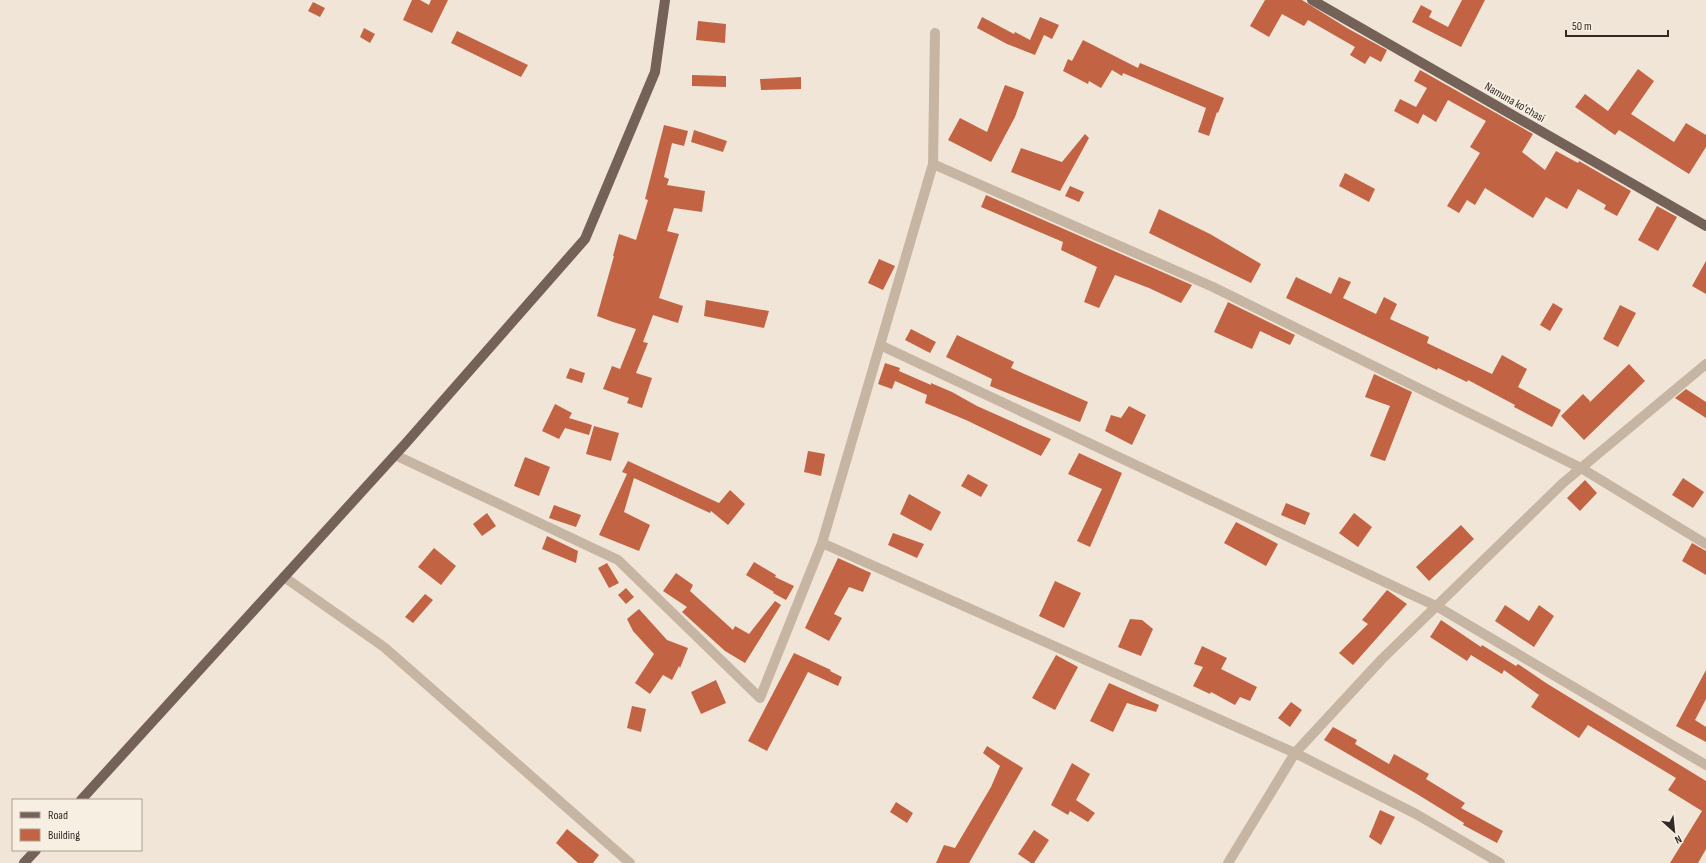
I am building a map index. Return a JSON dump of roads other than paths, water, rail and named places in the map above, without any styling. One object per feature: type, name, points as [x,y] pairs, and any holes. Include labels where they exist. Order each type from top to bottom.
[{"type":"main road","points":[[82,799],[394,455],[585,239],[655,72],[665,0]]},
{"type":"main road","name":"Namuna ko'chasi","points":[[1312,0],[1706,226]]},
{"type":"main road","points":[[24,863],[35,851]]},
{"type":"street","points":[[394,455],[618,560],[760,698],[822,543],[933,164],[935,33]]},
{"type":"street","points":[[933,164],[1213,287],[1581,468],[1706,544]]},
{"type":"street","points":[[880,345],[1438,607],[1706,766]]},
{"type":"street","points":[[1228,863],[1295,752],[1382,660],[1438,607],[1563,483],[1706,364]]},
{"type":"street","points":[[822,543],[1295,752],[1416,814],[1500,863]]},
{"type":"street","points":[[284,577],[384,647],[630,863]]}]
